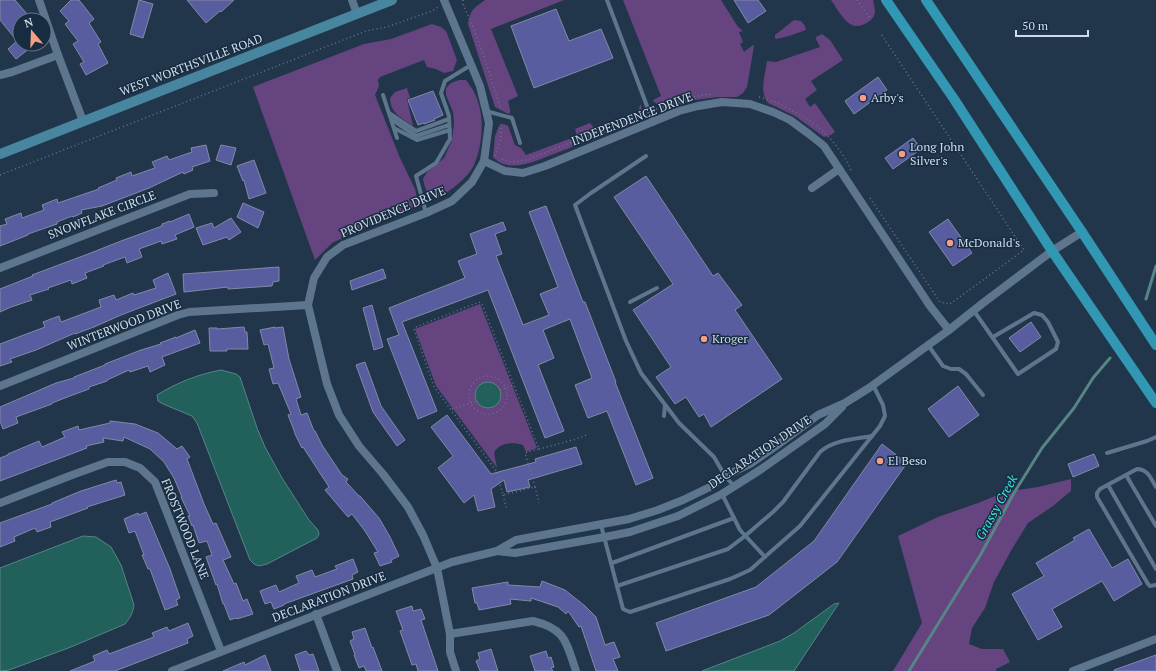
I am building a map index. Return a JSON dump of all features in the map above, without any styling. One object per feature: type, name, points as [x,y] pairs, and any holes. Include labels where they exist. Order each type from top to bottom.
[{"type":"main road","name":"WEST WORTHSVILLE ROAD","points":[[0,154],[392,0]]},
{"type":"main road","points":[[886,0],[954,99],[1052,251],[1156,403]]},
{"type":"main road","points":[[926,0],[1156,345]]},
{"type":"street","points":[[39,0],[83,121]]},
{"type":"street","points":[[352,0],[357,14]]},
{"type":"street","name":"PROVIDENCE DRIVE","points":[[444,0],[480,86],[488,123],[484,161],[472,182],[452,201],[426,213],[343,245],[327,256],[314,278],[308,305],[327,384],[339,414],[359,446],[408,507],[423,535],[437,568],[450,634],[450,652],[456,671]]},
{"type":"street","points":[[0,75],[58,55]]},
{"type":"street","name":"INDEPENDENCE DRIVE","points":[[484,161],[505,171],[524,173],[545,166],[679,111],[698,106],[722,102],[750,104],[773,112],[790,120],[824,146],[930,306],[949,330]]},
{"type":"street","points":[[812,188],[839,169]]},
{"type":"street","name":"SNOWFLAKE CIRCLE","points":[[0,268],[190,194],[214,193]]},
{"type":"street","name":"DECLARATION DRIVE","points":[[172,671],[452,562],[497,551],[516,540],[629,519],[683,500],[712,486],[725,476],[750,464],[818,415],[845,403],[873,385],[949,330],[973,310],[1052,251],[1082,232]]},
{"type":"street","name":"WINTERWOOD DRIVE","points":[[0,386],[121,337],[189,312],[308,305]]},
{"type":"street","name":"DECLARATION DRIVE","points":[[497,551],[515,553],[605,537],[630,532],[678,516],[722,494],[760,470],[824,424],[845,403]]},
{"type":"street","name":"FROSTWOOD LANE","points":[[0,503],[108,462],[125,462],[140,468],[155,482],[221,651]]},
{"type":"street","points":[[316,614],[337,671]]},
{"type":"street","points":[[450,634],[533,621],[544,624],[552,627],[562,635],[576,671]]},
{"type":"street","points":[[1073,671],[1156,639]]},
{"type":"lane","points":[[607,0],[653,122]]},
{"type":"lane","points":[[426,213],[416,176],[436,163],[450,139],[449,119],[441,93],[445,81],[471,65]]},
{"type":"lane","points":[[383,95],[397,138]]},
{"type":"lane","points":[[486,111],[512,118],[520,143]]},
{"type":"lane","points":[[389,113],[416,131],[449,119]]},
{"type":"lane","points":[[391,119],[416,136],[449,125]]},
{"type":"lane","points":[[394,128],[417,140],[450,130]]},
{"type":"lane","points":[[646,156],[575,205],[626,341],[641,373],[679,423],[714,457],[725,476],[734,486]]},
{"type":"lane","points":[[630,302],[657,288]]},
{"type":"lane","points":[[973,310],[993,336],[1018,374],[1056,349],[1058,342],[1048,322],[1042,315],[1034,312],[993,336]]},
{"type":"lane","points":[[928,345],[943,366],[951,370],[959,369],[966,374],[983,395]]},
{"type":"lane","points":[[601,525],[623,609],[630,612],[730,579],[750,570],[800,526],[880,426],[885,416],[883,405],[873,385]]},
{"type":"lane","points":[[664,416],[665,404]]},
{"type":"lane","points":[[617,586],[728,549],[783,502],[826,446],[872,436]]},
{"type":"lane","points":[[1107,453],[1156,437]]},
{"type":"lane","points":[[1156,487],[1146,471],[1137,469],[1100,489],[1097,493],[1097,497],[1148,584],[1150,586],[1156,585]]},
{"type":"lane","points":[[1126,475],[1156,526]]},
{"type":"lane","points":[[1108,485],[1156,569]]},
{"type":"lane","points":[[722,494],[740,530],[765,557]]},
{"type":"lane","points":[[612,563],[734,518]]},
{"type":"path","points":[[463,0],[486,61],[501,109],[501,138],[495,156],[511,162],[526,160],[636,118]]},
{"type":"path","points":[[857,0],[870,18]]},
{"type":"path","points":[[0,175],[331,44],[366,31],[387,27],[432,11]]},
{"type":"path","points":[[878,209],[940,302],[950,304],[1024,250],[880,34]]},
{"type":"path","points":[[833,140],[847,160],[853,173]]},
{"type":"path","points":[[507,510],[497,472],[452,409],[434,387],[414,329],[479,302],[482,304],[539,449]]},
{"type":"path","points":[[481,377],[495,377],[501,381],[508,391],[505,405],[490,416],[479,413],[470,403],[468,398],[469,391],[472,385],[481,377]]},
{"type":"path","points":[[500,390],[514,385]]},
{"type":"path","points":[[452,409],[477,401]]},
{"type":"path","points":[[539,502],[525,454],[589,434]]},
{"type":"path","points":[[503,495],[535,487]]},
{"type":"shaded area","points":[[485,0],[564,0],[491,29],[518,96],[508,101],[510,113],[508,114],[495,107],[468,24],[473,10]]},
{"type":"shaded area","points":[[623,0],[721,0],[738,27],[743,31],[739,32],[743,42],[740,44],[744,52],[753,45],[754,46],[747,87],[743,93],[737,97],[718,97],[694,100],[665,110],[653,101],[661,96]]},
{"type":"shaded area","points":[[831,0],[873,0],[875,14],[870,21],[855,26],[843,18]]},
{"type":"shaded area","points":[[794,20],[801,21],[806,30],[789,36],[775,38],[775,35]]},
{"type":"shaded area","points":[[432,24],[441,27],[446,31],[457,60],[453,71],[444,73],[427,67],[424,60],[380,77],[378,80],[379,86],[375,95],[400,158],[415,189],[418,203],[413,208],[366,227],[332,243],[315,260],[253,87],[364,44],[391,39]]},
{"type":"shaded area","points":[[822,34],[830,40],[843,60],[811,81],[817,90],[805,99],[810,107],[815,103],[835,132],[824,137],[795,116],[768,103],[765,99],[763,89],[767,61],[776,62],[820,47],[816,37]]},
{"type":"shaded area","points":[[459,80],[466,80],[473,90],[480,108],[482,127],[480,147],[474,165],[468,175],[438,198],[431,195],[427,191],[423,179],[427,172],[444,158],[452,140],[454,123],[453,112],[446,95],[446,88],[451,83]]},
{"type":"shaded area","points":[[407,88],[410,98],[407,99],[413,126],[397,115],[392,108],[390,98],[395,92]]},
{"type":"shaded area","points":[[640,105],[642,111],[632,124],[533,162],[512,166],[497,161],[493,157],[495,136],[499,126],[504,124],[508,126],[515,145],[521,148],[526,155],[577,136],[575,129],[590,123],[595,129],[638,113]]},
{"type":"shaded area","points":[[480,304],[537,448],[526,452],[523,445],[511,443],[503,445],[494,453],[497,468],[436,386],[415,329]]},
{"type":"shaded area","points":[[221,370],[236,374],[240,377],[265,447],[282,478],[309,520],[318,530],[319,534],[317,538],[267,564],[259,566],[250,560],[197,423],[192,416],[158,401],[157,395],[180,383]]},
{"type":"shaded area","points":[[488,382],[497,386],[501,395],[497,404],[488,408],[479,404],[475,395],[479,386]]},
{"type":"shaded area","points":[[1071,479],[1071,491],[1053,506],[1028,523],[994,582],[985,608],[972,628],[969,644],[982,649],[1003,649],[1010,662],[996,669],[996,671],[893,671],[922,623],[898,536],[938,517],[1005,492],[1038,487]]},
{"type":"shaded area","points":[[83,536],[96,537],[111,547],[121,565],[134,605],[130,617],[125,624],[71,647],[9,670],[0,671],[0,568]]},
{"type":"shaded area","points":[[839,603],[794,671],[702,671],[780,641],[794,633],[834,604]]},
{"type":"building","points":[[0,0],[15,0],[25,12],[12,12],[12,35],[0,20]]},
{"type":"building","points":[[71,0],[79,0],[94,19],[89,23],[101,42],[98,44],[108,63],[86,75],[80,64],[84,62],[73,44],[78,41],[65,24],[69,21],[60,11]]},
{"type":"building","points":[[139,0],[153,4],[143,38],[130,34]]},
{"type":"building","points":[[187,0],[234,0],[206,23]]},
{"type":"building","points":[[734,0],[758,0],[766,11],[748,23]]},
{"type":"building","points":[[556,9],[569,41],[601,29],[613,58],[534,88],[511,26]]},
{"type":"building","points":[[12,45],[12,52],[25,52],[16,59],[8,49]]},
{"type":"building","points":[[878,77],[887,90],[854,114],[845,101]]},
{"type":"building","points":[[433,91],[443,115],[434,119],[435,120],[418,125],[408,100]]},
{"type":"building","points":[[913,138],[921,149],[893,169],[885,158]]},
{"type":"building","points":[[206,145],[210,161],[192,167],[193,170],[184,174],[183,172],[149,188],[102,206],[81,210],[82,213],[73,217],[72,216],[57,222],[57,224],[0,246],[0,226],[7,224],[5,219],[21,213],[22,218],[44,210],[42,205],[57,199],[58,203],[99,189],[98,188],[117,180],[116,178],[131,172],[132,176],[155,168],[152,162],[167,156],[169,160],[192,152],[191,148]]},
{"type":"building","points":[[221,145],[236,148],[231,165],[216,160]]},
{"type":"building","points":[[254,160],[266,193],[249,199],[244,180],[243,181],[237,166]]},
{"type":"building","name":"Kroger","points":[[646,176],[713,276],[718,273],[742,305],[735,310],[782,379],[711,427],[704,414],[699,417],[686,397],[675,404],[656,377],[671,367],[633,310],[673,284],[614,197]]},
{"type":"building","points":[[243,203],[264,212],[258,228],[237,217]]},
{"type":"building","points":[[546,206],[653,478],[636,485],[607,411],[588,418],[575,385],[592,378],[570,319],[543,330],[554,358],[538,365],[564,431],[545,438],[488,290],[402,322],[437,411],[418,419],[387,339],[399,335],[389,308],[465,278],[458,261],[477,254],[470,234],[503,222],[506,230],[495,234],[502,254],[496,256],[523,325],[549,315],[540,294],[558,287],[529,212]]},
{"type":"building","points":[[189,214],[194,227],[175,235],[177,239],[162,244],[161,241],[139,249],[142,257],[127,263],[125,257],[103,265],[104,266],[85,273],[87,278],[72,284],[71,280],[30,295],[32,300],[0,312],[0,289],[33,276],[32,275],[162,226],[162,224]]},
{"type":"building","points":[[231,218],[241,232],[229,240],[227,237],[203,245],[196,228],[212,223],[214,228]]},
{"type":"building","name":"McDonald's","points":[[948,219],[972,253],[953,266],[929,232]]},
{"type":"building","points":[[279,267],[279,281],[273,282],[272,286],[228,289],[228,287],[184,292],[183,274]]},
{"type":"building","points":[[383,269],[386,278],[352,290],[350,281]]},
{"type":"building","points":[[168,273],[176,294],[10,359],[12,362],[0,366],[0,344],[45,327],[43,322],[59,316],[61,322],[101,307],[99,300],[114,295],[116,300],[133,293],[134,295],[156,288],[153,280]]},
{"type":"building","points":[[372,305],[383,347],[374,350],[363,308]]},
{"type":"building","points":[[1031,322],[1041,337],[1020,352],[1009,338]]},
{"type":"building","points":[[244,327],[245,332],[247,332],[248,349],[210,351],[209,328],[217,329]]},
{"type":"building","points":[[283,327],[289,359],[301,397],[296,399],[301,415],[307,413],[314,431],[322,445],[342,475],[348,479],[346,482],[379,518],[399,556],[391,560],[392,562],[380,566],[374,553],[378,552],[365,531],[352,514],[348,517],[325,490],[329,487],[303,447],[302,448],[295,434],[288,415],[291,414],[278,383],[273,384],[269,369],[274,368],[268,344],[264,345],[260,330]]},
{"type":"building","points":[[195,330],[200,343],[162,357],[165,365],[150,372],[148,366],[130,372],[129,370],[107,381],[89,387],[89,389],[16,417],[18,423],[3,429],[0,421],[0,407],[56,383],[74,378],[105,364]]},
{"type":"building","points":[[365,362],[381,406],[405,440],[397,446],[373,412],[356,365]]},
{"type":"building","points":[[958,386],[979,415],[949,437],[928,409]]},
{"type":"building","points":[[447,415],[491,474],[536,462],[535,459],[576,447],[582,464],[528,480],[530,487],[507,492],[504,480],[491,489],[495,507],[478,511],[474,495],[464,503],[438,468],[453,456],[431,427]]},
{"type":"building","points":[[110,421],[135,424],[158,433],[177,449],[182,446],[190,457],[187,459],[204,504],[213,524],[216,523],[231,557],[223,560],[234,584],[236,583],[243,601],[247,599],[253,614],[230,620],[206,557],[212,555],[207,541],[199,543],[193,525],[192,526],[188,516],[190,516],[174,478],[164,462],[150,449],[124,437],[123,441],[103,438],[104,442],[86,446],[87,448],[0,481],[0,458],[39,441],[42,447],[65,437],[62,432],[78,426],[79,430],[110,423]]},
{"type":"building","points":[[882,444],[907,463],[837,562],[769,615],[666,651],[656,623],[756,587],[814,541]]},
{"type":"building","points":[[1094,454],[1099,466],[1073,477],[1068,464]]},
{"type":"building","points":[[116,480],[117,483],[121,482],[125,495],[87,507],[88,508],[50,522],[51,527],[37,532],[35,528],[14,537],[15,541],[0,547],[0,523],[52,504],[81,491]]},
{"type":"building","points":[[146,512],[170,569],[180,598],[176,600],[178,605],[165,610],[150,569],[148,569],[142,555],[144,555],[135,531],[129,533],[124,519],[138,513],[139,515]]},
{"type":"building","points":[[1089,529],[1112,568],[1128,559],[1142,584],[1114,601],[1102,581],[1052,609],[1062,627],[1038,640],[1012,594],[1044,576],[1036,563],[1075,540],[1073,538]]},
{"type":"building","points":[[353,559],[358,572],[352,575],[353,579],[274,609],[271,602],[265,604],[260,591],[276,585],[279,592],[299,583],[296,576],[312,570],[315,577],[337,569],[335,566]]},
{"type":"building","points":[[542,581],[565,590],[596,617],[605,645],[614,642],[620,657],[613,659],[618,671],[596,671],[581,626],[579,627],[568,611],[566,614],[558,607],[531,598],[531,601],[510,599],[511,604],[479,610],[477,603],[475,603],[472,588],[508,582],[508,585],[540,587]]},
{"type":"building","points":[[412,606],[413,611],[421,609],[425,619],[421,620],[438,671],[418,671],[416,664],[412,665],[400,631],[403,630],[396,611]]},
{"type":"building","points":[[188,623],[193,636],[187,639],[188,643],[115,671],[70,671],[95,661],[93,656],[107,650],[109,654],[154,637],[152,633],[167,627],[169,631]]},
{"type":"building","points":[[365,628],[382,671],[366,671],[364,666],[359,668],[350,641],[354,639],[352,632]]},
{"type":"building","points":[[491,649],[498,671],[480,671],[476,661],[480,659],[478,653]]},
{"type":"building","points":[[306,651],[309,655],[313,654],[319,671],[300,671],[295,655]]},
{"type":"building","points":[[546,651],[548,658],[551,657],[554,667],[551,668],[553,671],[535,671],[530,656]]},
{"type":"building","points":[[265,655],[271,671],[223,671],[244,662],[245,665]]},
{"type":"building","points":[[1156,655],[1156,671],[1114,671],[1114,670]]},
{"type":"waterway","name":"Grassy Creek","points":[[1146,299],[1156,266]]},
{"type":"waterway","name":"Grassy Creek","points":[[909,671],[981,554],[1014,493],[1042,448],[1074,408],[1093,378],[1110,358]]},
{"type":"place","name":"Arby's","points":[[863,98]]},
{"type":"place","name":"Long John Silver's","points":[[902,154]]},
{"type":"place","name":"McDonald's","points":[[950,243]]},
{"type":"place","name":"Kroger","points":[[704,339]]},
{"type":"place","name":"El Beso","points":[[880,461]]}]
